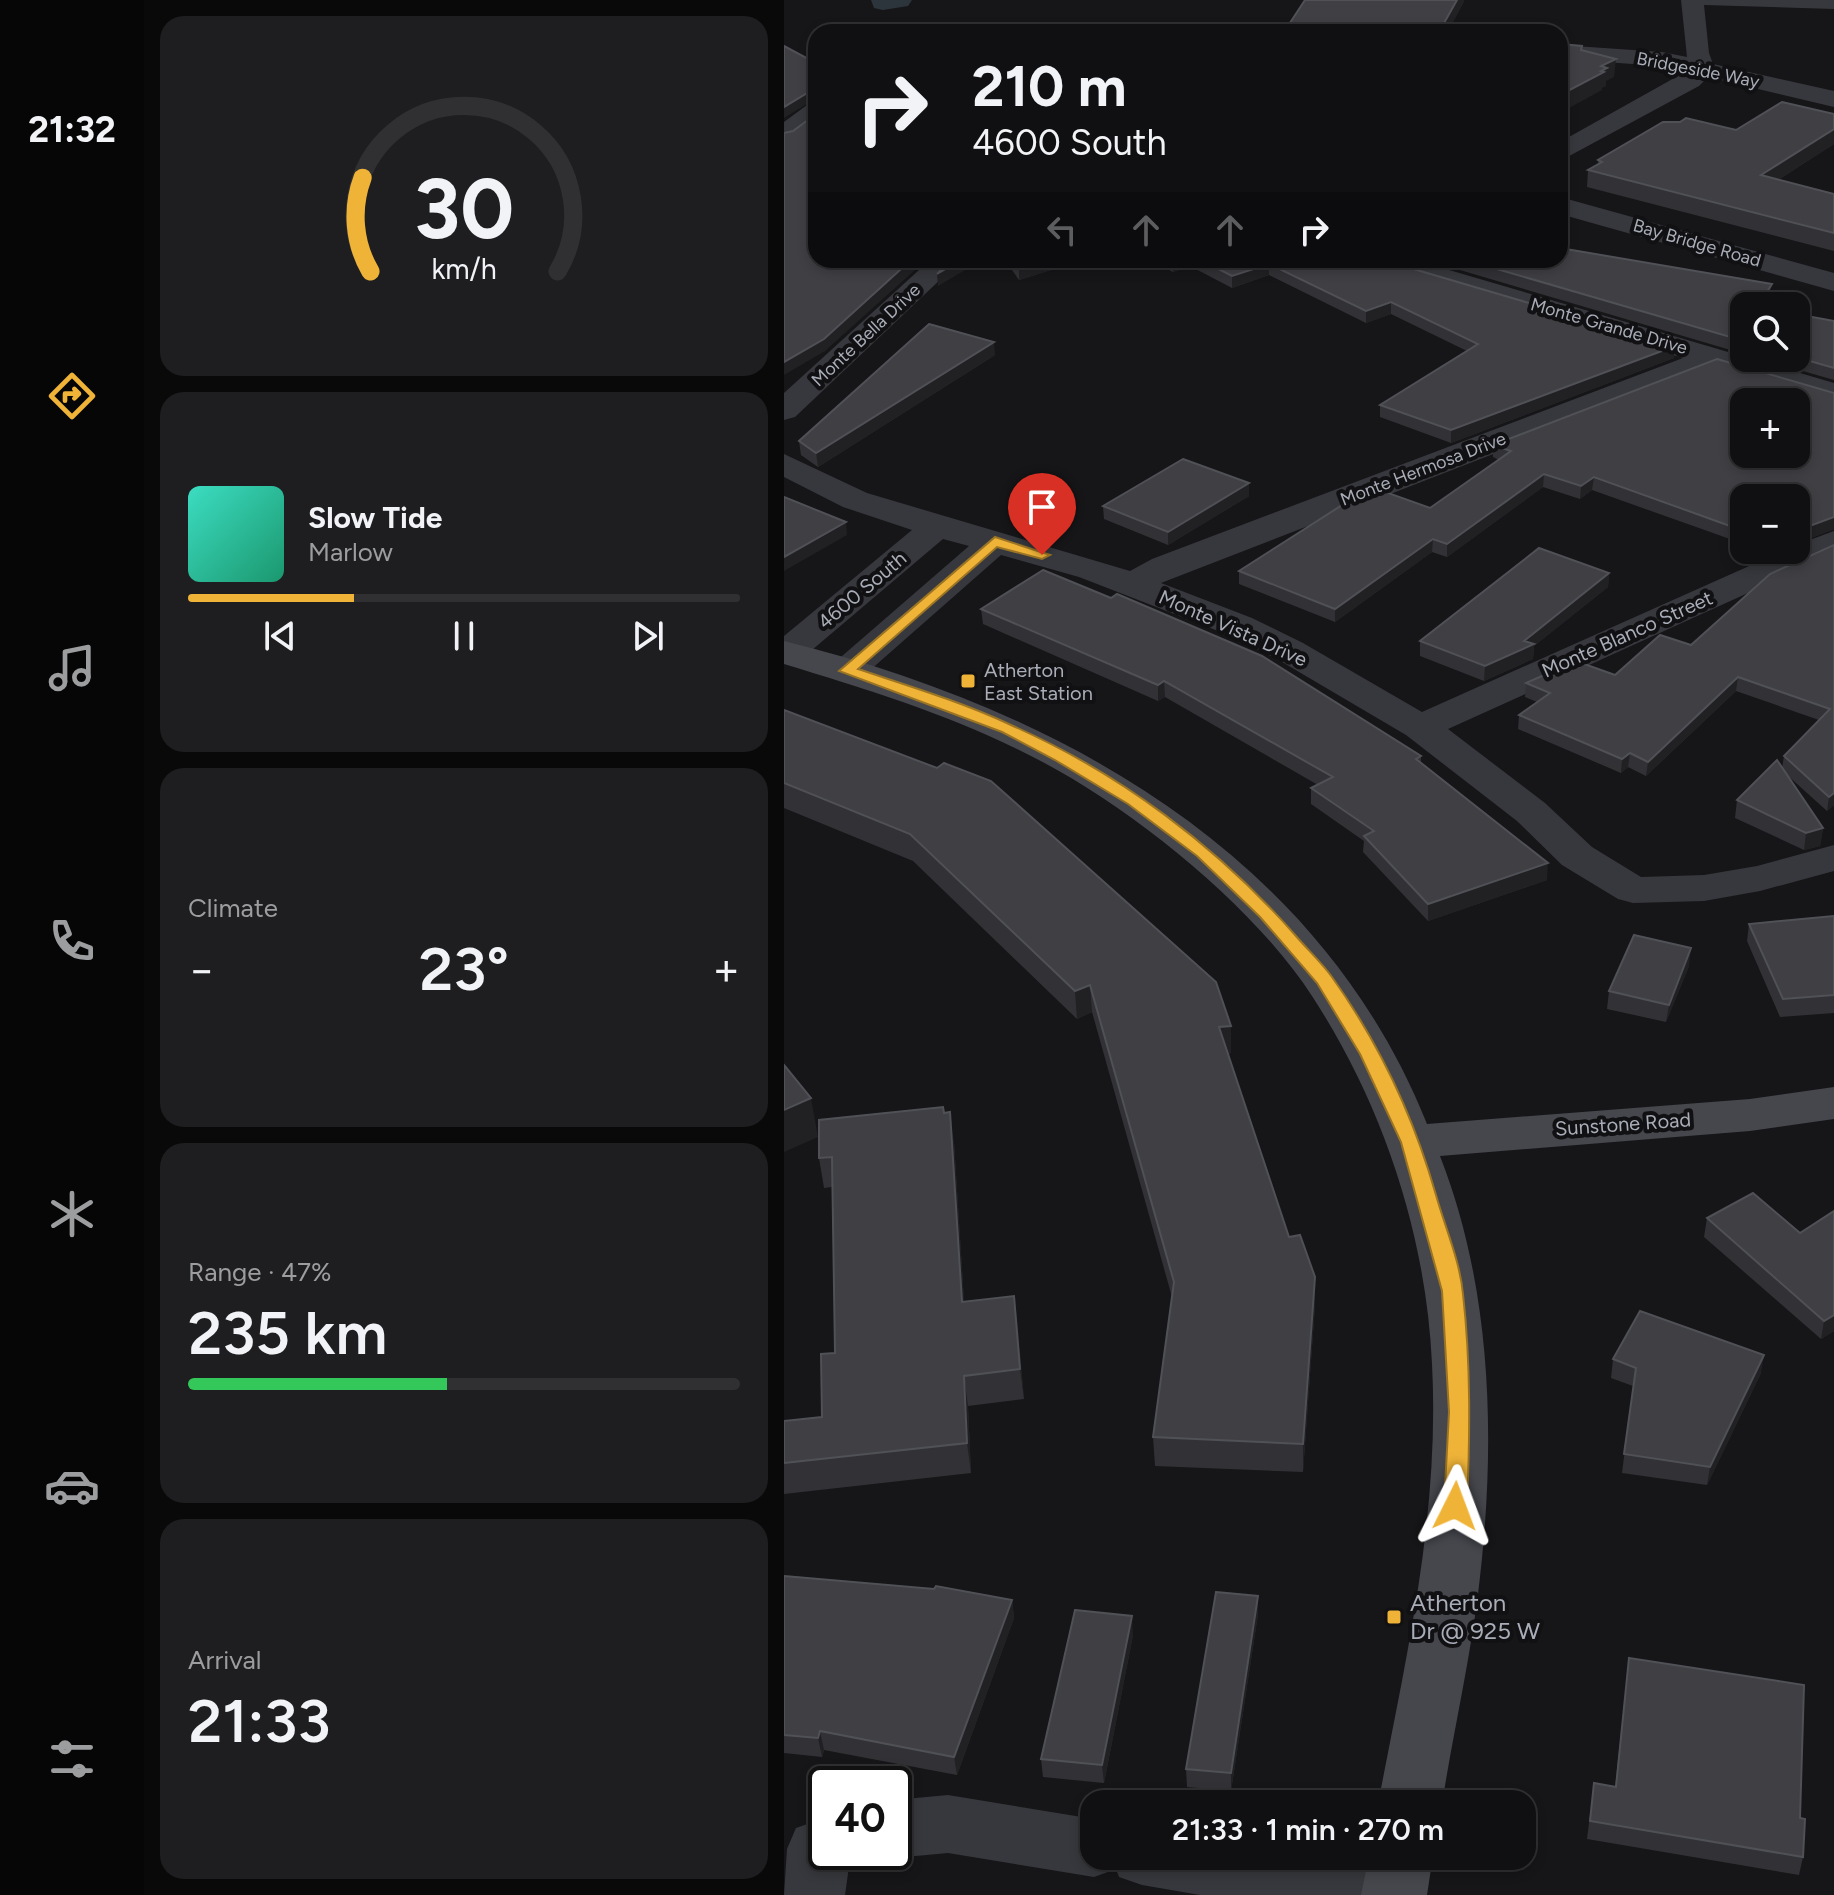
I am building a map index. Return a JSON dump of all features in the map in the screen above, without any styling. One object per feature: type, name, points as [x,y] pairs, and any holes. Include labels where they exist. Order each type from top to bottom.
[{"type":"street","points":[[1568,149],[1690,81],[1703,68],[1697,53],[1692,0]]},
{"type":"street","points":[[1712,0],[1834,2]]},
{"type":"street","name":"Bridgeside Way","points":[[1568,53],[1662,59],[1834,99]]},
{"type":"street","points":[[784,134],[808,116]]},
{"type":"street","name":"Bay Bridge Road","points":[[1568,207],[1834,282]]},
{"type":"street","name":"Monte Bella Drive","points":[[784,410],[938,268]]},
{"type":"street","name":"Monte Grande Drive","points":[[1411,268],[1834,393]]},
{"type":"street","name":"Monte Hermosa Drive","points":[[1133,584],[1165,567],[1714,357]]},
{"type":"street","name":"Monte Vista Drive","points":[[784,464],[855,500],[937,527],[1092,569],[1239,626],[1290,651],[1420,727],[1520,803],[1577,856],[1633,890],[1704,888],[1760,878],[1834,858]]},
{"type":"street","name":"4600 South","points":[[785,653],[937,527]]},
{"type":"street","name":"Monte Blanco Street","points":[[1420,727],[1834,541]]},
{"type":"street","points":[[847,671],[995,542]]},
{"type":"street","points":[[785,653],[954,707],[1061,756],[1134,801],[1204,853],[1266,913],[1324,980],[1370,1054],[1411,1142],[1452,1291],[1460,1412],[1452,1568],[1412,1790]]},
{"type":"street","name":"Sunstone Road","points":[[1411,1142],[1750,1115],[1834,1103]]},
{"type":"street","points":[[912,1827],[948,1824],[1080,1846]]},
{"type":"street","points":[[1229,1870],[1383,1895]]},
{"type":"street","points":[[1394,1895],[1398,1870]]},
{"type":"building","points":[[1305,0],[1457,0],[1444,24],[1289,24]]},
{"type":"building","points":[[1568,45],[1582,46],[1581,50],[1616,59],[1601,66],[1607,68],[1601,71],[1604,72],[1568,91]]},
{"type":"building","points":[[784,46],[808,59],[808,93],[784,107]]},
{"type":"building","points":[[1782,102],[1834,114],[1834,129],[1761,175],[1834,194],[1834,233],[1588,170],[1602,162],[1598,160],[1663,122],[1680,122],[1686,118],[1736,130]]},
{"type":"building","points":[[808,120],[808,268],[902,268],[824,339],[784,362],[784,133],[793,131]]},
{"type":"building","points":[[1568,249],[1772,284],[1767,292],[1730,292],[1730,337],[1493,268],[1568,268]]},
{"type":"building","points":[[1216,268],[1257,268],[1232,276]]},
{"type":"building","points":[[1277,268],[1410,268],[1675,346],[1451,430],[1380,405],[1478,344],[1391,302],[1366,311]]},
{"type":"building","points":[[1810,317],[1834,321],[1834,368],[1810,361]]},
{"type":"building","points":[[929,324],[994,342],[816,453],[799,441]]},
{"type":"building","points":[[1717,359],[1730,363],[1730,372],[1762,372],[1834,393],[1834,517],[1810,526],[1810,484],[1730,484],[1730,526],[1594,477],[1581,486],[1544,474],[1447,544],[1433,539],[1335,609],[1239,571],[1350,500],[1377,489],[1430,508],[1511,451],[1493,445]]},
{"type":"building","points":[[1183,459],[1249,483],[1168,532],[1103,506]]},
{"type":"building","points":[[784,497],[846,522],[784,557]]},
{"type":"building","points":[[1834,545],[1834,793],[1829,797],[1784,756],[1830,709],[1738,677],[1648,762],[1630,753],[1622,759],[1519,715],[1550,693],[1526,683],[1576,661],[1615,675],[1660,635],[1691,645],[1770,574],[1792,564],[1810,564],[1810,556]]},
{"type":"building","points":[[1539,548],[1609,573],[1524,641],[1534,644],[1485,666],[1420,641]]},
{"type":"building","points":[[1043,570],[1111,598],[1117,594],[1262,656],[1421,756],[1416,759],[1548,863],[1428,904],[1364,836],[1374,831],[1311,788],[1333,777],[1164,681],[1158,685],[981,609]]},
{"type":"building","points":[[784,710],[937,768],[944,763],[991,781],[1216,982],[1231,1026],[1219,1027],[1289,1237],[1300,1235],[1315,1277],[1303,1444],[1153,1437],[1174,1282],[1090,985],[1075,991],[910,834],[784,783]]},
{"type":"building","points":[[1777,760],[1823,828],[1806,833],[1737,800]]},
{"type":"building","points":[[1834,916],[1834,995],[1783,999],[1749,924]]},
{"type":"building","points":[[1634,935],[1691,948],[1669,1005],[1609,991]]},
{"type":"building","points":[[784,1065],[811,1098],[784,1110]]},
{"type":"building","points":[[943,1107],[944,1113],[950,1112],[962,1302],[1014,1296],[1020,1369],[964,1376],[967,1443],[784,1463],[784,1421],[822,1417],[821,1354],[835,1353],[832,1157],[819,1158],[819,1120]]},
{"type":"building","points":[[1753,1193],[1800,1233],[1834,1211],[1834,1315],[1824,1321],[1707,1218]]},
{"type":"building","points":[[1640,1311],[1764,1355],[1710,1467],[1624,1454],[1636,1368],[1613,1359]]},
{"type":"building","points":[[784,1576],[934,1589],[936,1586],[1012,1600],[954,1757],[820,1731],[818,1738],[784,1735]]},
{"type":"building","points":[[1216,1592],[1258,1596],[1231,1773],[1186,1769]]},
{"type":"building","points":[[1075,1610],[1132,1616],[1102,1765],[1041,1759]]},
{"type":"building","points":[[1629,1658],[1804,1685],[1800,1818],[1805,1819],[1803,1857],[1590,1821],[1594,1783],[1616,1787]]},
{"type":"waterway","points":[[883,2],[899,0]]},
{"type":"place","name":"Atherton East Station","points":[[968,681]]},
{"type":"place","name":"Atherton Dr @ 925 W","points":[[1394,1617]]},
{"type":"route","points":[[1042,555],[995,542],[847,671],[954,707],[1007,729],[1061,756],[1134,801],[1204,853],[1266,913],[1324,980],[1370,1054],[1411,1142],[1452,1291],[1460,1412],[1455,1506]]}]
